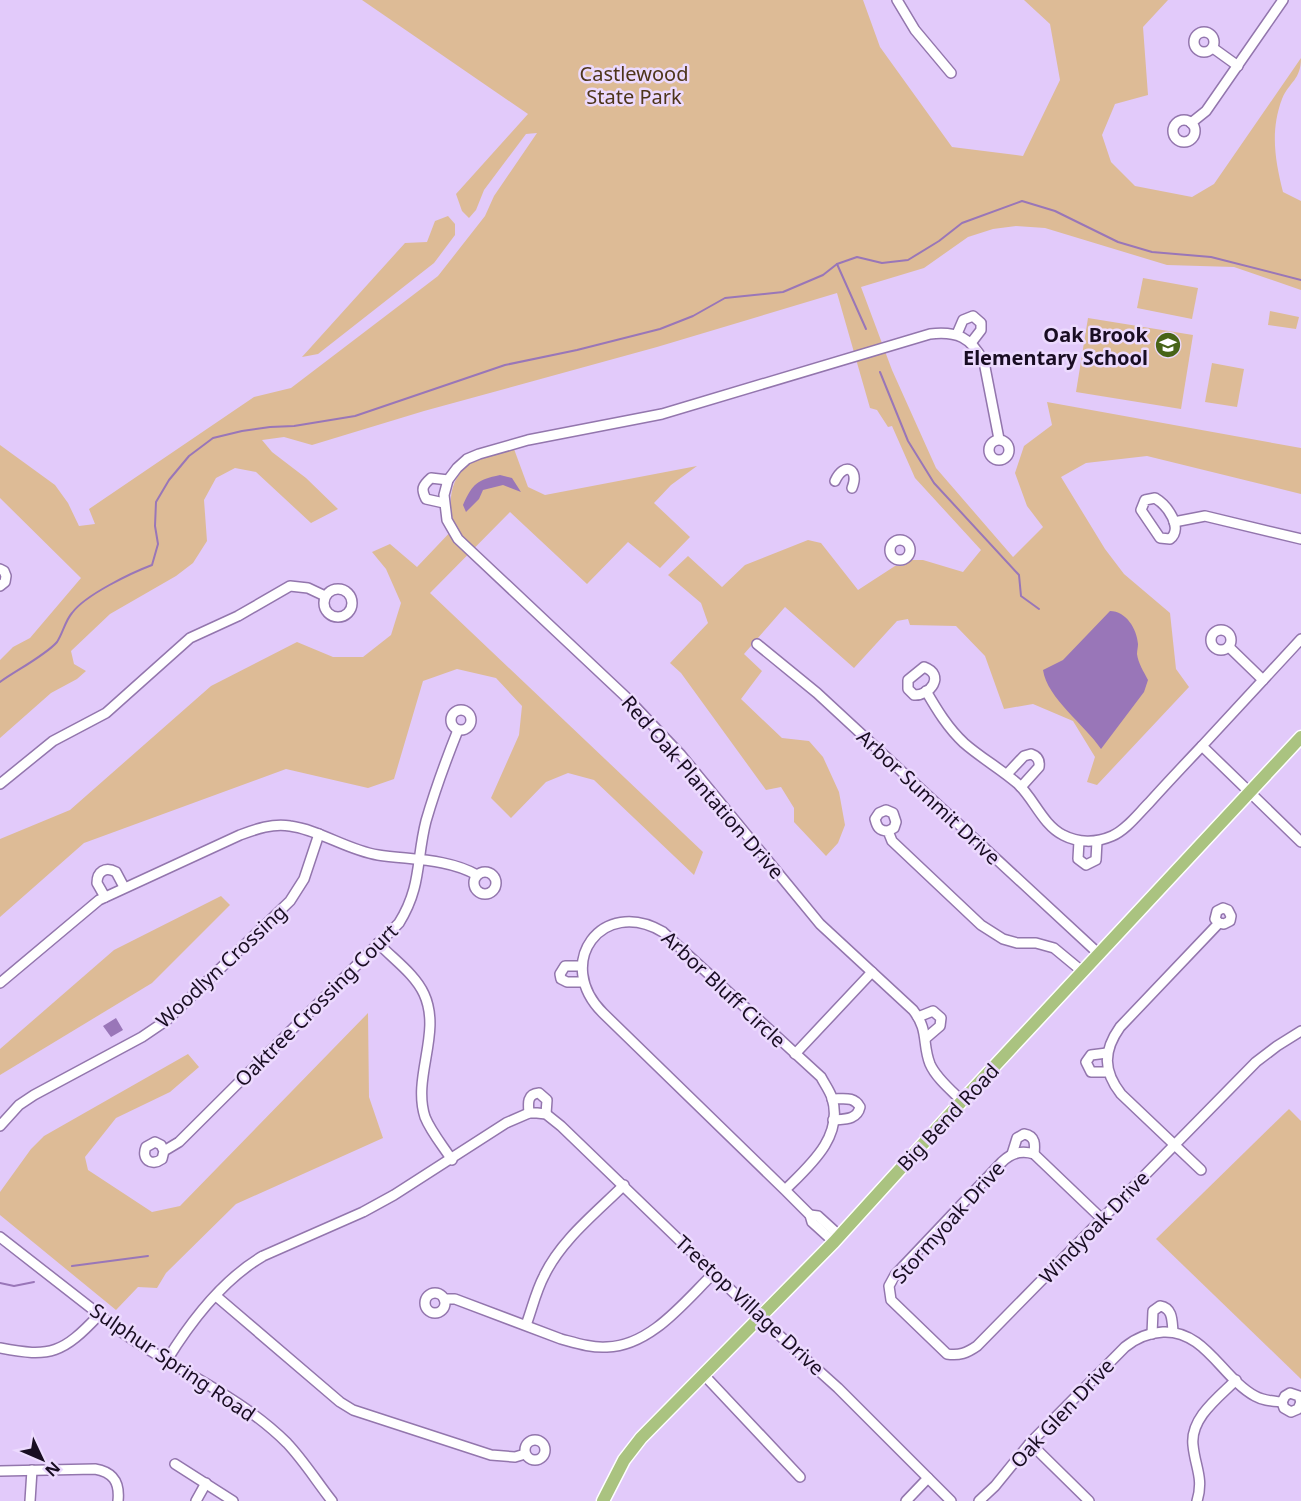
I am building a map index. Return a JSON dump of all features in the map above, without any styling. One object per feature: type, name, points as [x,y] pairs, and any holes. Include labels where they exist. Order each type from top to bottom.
[{"type":"main road","name":"Big Bend Road","points":[[603,1501],[632,1449],[837,1239],[962,1101],[1301,738]]},
{"type":"street","points":[[897,0],[918,35],[951,74]]},
{"type":"street","points":[[1191,123],[1206,111],[1283,0]]},
{"type":"street","points":[[1213,48],[1238,66]]},
{"type":"street","points":[[957,334],[963,320],[974,316],[981,323],[981,330],[971,343]]},
{"type":"street","points":[[444,503],[426,499],[422,490],[423,485],[430,478],[448,480],[467,459],[495,449],[528,440],[662,414],[930,334],[957,334],[971,343],[984,362],[999,439]]},
{"type":"street","points":[[835,481],[839,473],[848,470],[854,474],[855,478],[852,489]]},
{"type":"street","name":"Red Oak Plantation Drive","points":[[448,480],[444,503],[447,520],[459,539],[627,698],[681,755],[819,924],[918,1017],[926,1038],[927,1057],[932,1068],[962,1101]]},
{"type":"street","points":[[1151,498],[1158,500],[1174,522],[1176,531],[1173,537],[1166,540],[1160,538],[1144,516],[1143,503],[1151,498]]},
{"type":"street","points":[[1174,522],[1205,516],[1301,539]]},
{"type":"street","points":[[0,569],[6,576],[0,586]]},
{"type":"street","points":[[0,784],[53,741],[106,713],[190,638],[238,616],[290,586],[308,588],[325,596]]},
{"type":"street","points":[[926,692],[951,730],[1021,787],[1048,823],[1062,835],[1079,841],[1097,841],[1114,836],[1129,823],[1301,639]]},
{"type":"street","name":"Arbor Summit Drive","points":[[757,644],[817,693],[1099,954]]},
{"type":"street","points":[[1229,647],[1263,680]]},
{"type":"street","name":"Oaktree Crossing Court","points":[[164,1151],[179,1142],[399,923],[410,907],[414,894],[426,823],[439,779],[458,730]]},
{"type":"street","points":[[1202,746],[1301,842]]},
{"type":"street","points":[[1006,774],[1024,756],[1030,754],[1037,757],[1039,767],[1021,787]]},
{"type":"street","points":[[0,983],[76,918],[105,897],[259,828],[288,825],[377,855],[420,858],[477,875]]},
{"type":"street","points":[[888,831],[892,841],[981,925],[996,936],[1017,943],[1036,943],[1054,948],[1083,972]]},
{"type":"street","name":"Woodlyn Crossing","points":[[0,1126],[19,1106],[34,1095],[142,1037],[174,1014],[290,901],[304,879],[319,834]]},
{"type":"street","points":[[1079,841],[1078,859],[1086,865],[1096,860],[1097,841]]},
{"type":"street","points":[[105,897],[97,883],[98,876],[104,870],[109,869],[116,872],[124,888]]},
{"type":"street","name":"Arbor Bluff Circle","points":[[785,1190],[824,1148],[833,1120],[832,1099],[820,1077],[674,941],[650,924],[635,920],[604,927],[589,944],[582,966],[586,991],[596,1006],[785,1190],[810,1215],[812,1222],[837,1239]]},
{"type":"street","points":[[1201,1170],[1121,1094],[1108,1072],[1107,1053],[1120,1027],[1219,923]]},
{"type":"street","points":[[378,943],[418,984],[425,996],[430,1024],[423,1106],[425,1117],[452,1160]]},
{"type":"street","points":[[582,966],[565,966],[560,974],[564,981],[583,982]]},
{"type":"street","points":[[795,1054],[872,972]]},
{"type":"street","points":[[918,1017],[933,1011],[941,1018],[940,1026],[926,1038]]},
{"type":"street","name":"Windyoak Drive","points":[[889,1293],[894,1304],[939,1349],[947,1354],[967,1353],[977,1346],[1256,1062],[1301,1031]]},
{"type":"street","points":[[1107,1053],[1091,1055],[1086,1062],[1091,1072],[1108,1072]]},
{"type":"street","name":"Treetop Village Drive","points":[[529,1113],[529,1099],[533,1094],[543,1095],[546,1100],[546,1114],[624,1185],[760,1318],[817,1368],[951,1501]]},
{"type":"street","points":[[832,1099],[852,1099],[857,1101],[860,1107],[858,1114],[852,1117],[833,1120]]},
{"type":"street","points":[[167,1360],[196,1316],[242,1270],[262,1256],[363,1212],[452,1160],[496,1128],[529,1113],[546,1114]]},
{"type":"street","name":"Stormyoak Drive","points":[[1012,1154],[1017,1138],[1024,1134],[1031,1136],[1034,1141],[1034,1154]]},
{"type":"street","name":"Stormyoak Drive","points":[[889,1293],[889,1286],[895,1275],[1012,1154],[1028,1152],[1034,1154],[1102,1219]]},
{"type":"street","points":[[526,1325],[543,1276],[555,1257],[564,1245],[624,1185]]},
{"type":"street","name":"Sulphur Spring Road","points":[[0,1237],[143,1347],[259,1420],[286,1442],[332,1501]]},
{"type":"street","points":[[444,1299],[455,1299],[579,1344],[609,1347],[647,1334],[714,1273]]},
{"type":"street","points":[[216,1296],[340,1402],[353,1410],[491,1455],[515,1458],[525,1454]]},
{"type":"street","points":[[1152,1334],[1153,1311],[1160,1306],[1166,1308],[1170,1311],[1173,1332],[1192,1339],[1256,1397],[1282,1402],[1284,1408],[1292,1412],[1298,1409],[1301,1402]]},
{"type":"street","points":[[0,1348],[28,1354],[57,1349],[68,1344],[99,1315]]},
{"type":"street","name":"Oak Glen Drive","points":[[979,1501],[995,1486],[1030,1443],[1125,1347],[1140,1337],[1173,1332]]},
{"type":"street","points":[[704,1375],[800,1477]]},
{"type":"street","points":[[1197,1501],[1200,1476],[1192,1445],[1195,1429],[1208,1408],[1236,1380]]},
{"type":"street","points":[[1030,1443],[1089,1501]]},
{"type":"street","points":[[175,1464],[206,1483],[218,1497],[233,1501]]},
{"type":"street","points":[[0,1471],[94,1469],[104,1471],[113,1476],[119,1491],[118,1501]]},
{"type":"street","points":[[30,1501],[32,1470]]},
{"type":"street","points":[[906,1501],[928,1478]]},
{"type":"street","points":[[196,1501],[206,1483]]},
{"type":"green space","name":"Castlewood State Park","points":[[362,0],[863,0],[880,47],[952,147],[1023,156],[1060,80],[1050,24],[1024,0],[1168,0],[1143,27],[1148,95],[1115,104],[1102,135],[1111,162],[1135,186],[1192,197],[1214,184],[1301,58],[1297,76],[1285,93],[1278,111],[1275,146],[1283,192],[1301,201],[1301,290],[1234,267],[1167,265],[1045,228],[1016,226],[993,229],[968,237],[924,268],[861,287],[892,370],[936,468],[1013,557],[1043,527],[1027,506],[1015,473],[1024,446],[1052,425],[1047,402],[1301,448],[1301,494],[1147,456],[1086,463],[1061,477],[1105,549],[1124,574],[1170,613],[1176,669],[1189,687],[1097,785],[1087,782],[1095,757],[1073,721],[1033,704],[1004,709],[985,656],[956,626],[910,625],[908,619],[897,621],[854,668],[785,607],[744,654],[762,671],[741,699],[782,738],[809,741],[823,757],[839,792],[845,825],[838,843],[826,856],[794,822],[794,808],[781,787],[766,790],[681,673],[670,663],[708,623],[701,603],[668,575],[688,556],[722,587],[745,565],[808,540],[821,543],[858,590],[895,566],[903,566],[911,560],[923,560],[963,572],[981,550],[915,478],[892,426],[888,427],[877,410],[870,408],[837,293],[657,347],[424,411],[312,445],[284,437],[262,440],[272,452],[306,478],[338,509],[311,523],[256,472],[235,468],[216,478],[204,500],[207,541],[193,563],[176,576],[110,614],[71,651],[74,664],[86,671],[77,679],[51,693],[0,738],[0,660],[13,647],[30,638],[81,578],[0,498],[0,445],[55,485],[68,503],[79,526],[95,524],[89,509],[254,397],[291,388],[438,276],[485,216],[494,196],[537,133],[526,134],[484,190],[476,210],[469,218],[462,211],[456,194],[528,114]]},
{"type":"green space","points":[[448,216],[455,224],[455,235],[434,263],[318,354],[302,357],[405,243],[427,242],[435,221]]},
{"type":"green space","points":[[1143,278],[1198,288],[1192,319],[1137,308]]},
{"type":"green space","points":[[1270,311],[1299,317],[1296,329],[1268,325]]},
{"type":"green space","points":[[1088,318],[1193,335],[1181,409],[1076,392]]},
{"type":"green space","points":[[1212,363],[1244,369],[1237,407],[1205,402]]},
{"type":"green space","points":[[514,449],[528,487],[545,495],[697,466],[671,485],[654,503],[690,537],[660,568],[628,542],[587,584],[510,512],[430,593],[703,852],[694,875],[594,780],[568,773],[546,782],[511,818],[491,798],[519,735],[522,706],[496,678],[457,669],[423,681],[394,779],[368,788],[286,769],[84,843],[0,917],[0,839],[70,810],[211,686],[297,642],[333,657],[363,657],[391,635],[401,603],[386,569],[372,552],[390,544],[417,567],[455,527],[451,511],[451,494],[461,471],[478,459]]},
{"type":"green space","points":[[221,896],[230,905],[152,983],[0,1075],[0,1049],[114,950]]},
{"type":"green space","points":[[368,1013],[369,1097],[383,1138],[236,1204],[166,1273],[157,1288],[138,1287],[116,1310],[0,1215],[0,1192],[31,1149],[44,1136],[188,1054],[199,1067],[170,1092],[116,1118],[85,1157],[88,1170],[152,1212],[180,1206]]},
{"type":"green space","points":[[1289,1109],[1301,1121],[1301,1379],[1156,1239]]},
{"type":"shaded area","points":[[500,475],[512,478],[521,492],[503,485],[483,490],[479,499],[466,512],[463,505],[473,487],[481,481]]},
{"type":"shaded area","points":[[1110,611],[1126,617],[1133,627],[1138,644],[1137,654],[1148,680],[1144,692],[1101,749],[1059,701],[1046,680],[1043,670],[1063,660]]},
{"type":"shaded area","points":[[116,1018],[123,1030],[111,1037],[103,1026]]},
{"type":"waterway","points":[[0,682],[52,647],[57,642],[70,616],[87,599],[121,579],[152,565],[158,544],[155,526],[156,502],[169,480],[189,456],[213,438],[242,431],[294,426],[355,416],[505,365],[660,329],[693,316],[725,298],[783,292],[823,275],[837,264],[857,257],[882,263],[908,260],[939,241],[962,223],[1022,201],[1055,211],[1118,242],[1152,252],[1211,257],[1301,280]]},
{"type":"waterway","points":[[837,264],[866,329]]},
{"type":"waterway","points":[[880,372],[908,441],[934,483],[1019,575],[1021,596],[1039,609]]},
{"type":"waterway","points":[[72,1266],[148,1256]]},
{"type":"waterway","points":[[0,1283],[14,1286],[34,1282]]},
{"type":"place","name":"Oak Brook Elementary School","points":[[1168,345]]}]
